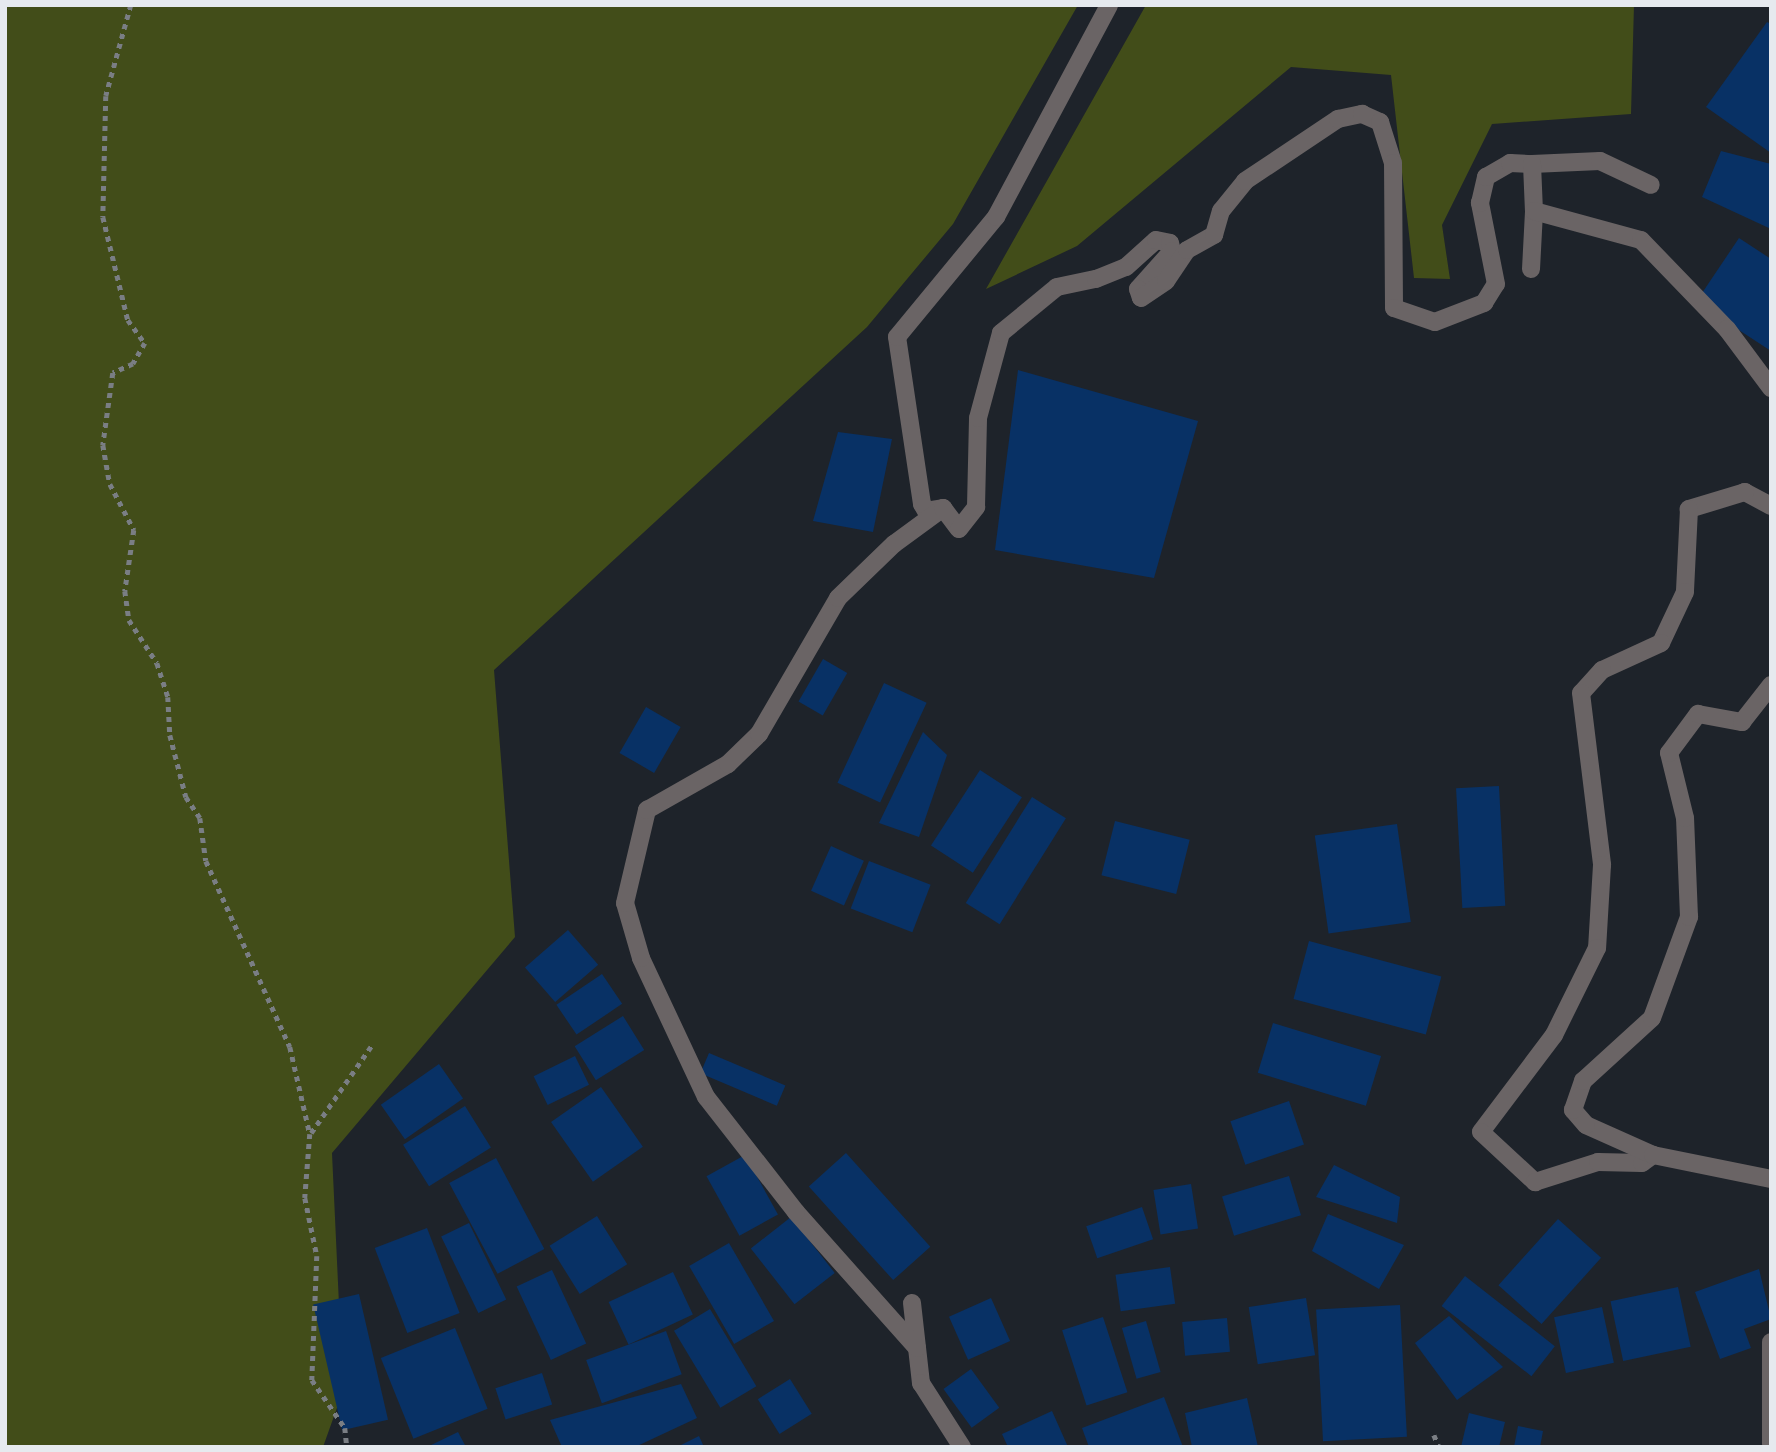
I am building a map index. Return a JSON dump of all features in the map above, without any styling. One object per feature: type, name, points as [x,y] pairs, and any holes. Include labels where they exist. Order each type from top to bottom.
[{"type":"street","points":[[943,508],[926,511],[922,504],[897,337],[996,218],[1109,5]]},
{"type":"street","points":[[943,508],[959,528],[976,507],[978,418],[1001,332],[1057,287],[1097,279],[1126,267],[1156,240],[1170,243],[1172,251],[1138,289],[1142,298],[1166,281],[1187,250],[1214,235],[1221,211],[1245,181],[1338,119],[1362,114],[1380,122],[1388,138],[1394,308],[1434,322],[1484,303],[1496,284],[1480,203],[1486,177],[1510,163],[1600,161],[1651,185]]},
{"type":"street","points":[[1531,269],[1534,211],[1532,164]]},
{"type":"street","points":[[1534,211],[1641,240],[1727,328],[1771,388]]},
{"type":"street","points":[[1653,1155],[1642,1163],[1598,1162],[1535,1182],[1480,1132],[1554,1035],[1597,948],[1602,865],[1581,693],[1602,670],[1661,643],[1685,592],[1689,509],[1745,492],[1771,506]]},
{"type":"street","points":[[917,1348],[796,1212],[706,1097],[641,958],[625,903],[647,810],[729,764],[759,734],[838,598],[943,508]]},
{"type":"street","points":[[1771,685],[1742,722],[1698,714],[1669,753],[1685,818],[1689,917],[1652,1018],[1583,1081],[1573,1110],[1586,1125],[1653,1155],[1771,1179]]},
{"type":"street","points":[[912,1303],[921,1383],[962,1447]]},
{"type":"street","points":[[1771,1342],[1771,1444]]},
{"type":"path","points":[[131,5],[106,96],[103,216],[128,320],[145,343],[134,364],[113,373],[103,445],[110,484],[134,530],[125,591],[129,620],[157,663],[206,861],[290,1047],[310,1134],[305,1198],[317,1256],[312,1380],[345,1428],[347,1447]]},
{"type":"path","points":[[310,1134],[372,1045]]},
{"type":"path","points":[[1434,1435],[1439,1447]]},
{"type":"green space","points":[[5,5],[1078,5],[953,224],[867,327],[494,670],[515,937],[332,1153],[343,1391],[323,1447],[5,1447]]},
{"type":"green space","points":[[1146,5],[1634,5],[1631,114],[1492,124],[1442,225],[1450,279],[1414,278],[1391,75],[1291,67],[1077,246],[986,289]]},
{"type":"building","points":[[1767,22],[1771,24],[1771,153],[1706,107]]},
{"type":"building","points":[[1721,151],[1771,164],[1771,229],[1702,197]]},
{"type":"building","points":[[1739,238],[1771,259],[1771,351],[1696,302]]},
{"type":"building","points":[[1018,370],[1198,421],[1154,578],[995,550]]},
{"type":"building","points":[[838,432],[892,439],[873,532],[813,521]]},
{"type":"building","points":[[823,659],[847,673],[823,715],[798,701]]},
{"type":"building","points":[[884,683],[927,703],[880,803],[838,783]]},
{"type":"building","points":[[646,707],[681,727],[654,773],[620,753]]},
{"type":"building","points":[[923,732],[947,755],[919,837],[879,823]]},
{"type":"building","points":[[980,770],[1022,797],[973,873],[931,845]]},
{"type":"building","points":[[1499,786],[1505,906],[1462,908],[1456,788]]},
{"type":"building","points":[[1032,797],[1066,818],[1000,924],[966,903]]},
{"type":"building","points":[[1115,821],[1190,840],[1176,894],[1101,875]]},
{"type":"building","points":[[1397,824],[1411,922],[1329,934],[1315,836]]},
{"type":"building","points":[[831,846],[864,861],[844,905],[811,891]]},
{"type":"building","points":[[869,861],[931,885],[912,932],[851,909]]},
{"type":"building","points":[[568,930],[598,965],[555,1002],[525,967]]},
{"type":"building","points":[[1309,941],[1441,976],[1426,1034],[1293,999]]},
{"type":"building","points":[[602,974],[622,1004],[577,1035],[556,1005]]},
{"type":"building","points":[[623,1016],[644,1050],[596,1080],[575,1046]]},
{"type":"building","points":[[1273,1023],[1381,1056],[1366,1106],[1258,1073]]},
{"type":"building","points":[[709,1053],[785,1085],[777,1106],[700,1073]]},
{"type":"building","points":[[575,1056],[589,1085],[548,1105],[534,1076]]},
{"type":"building","points":[[439,1064],[463,1098],[405,1139],[381,1105]]},
{"type":"building","points":[[601,1087],[643,1147],[593,1182],[551,1122]]},
{"type":"building","points":[[1289,1101],[1304,1144],[1245,1165],[1230,1121]]},
{"type":"building","points":[[465,1106],[491,1148],[429,1186],[403,1145]]},
{"type":"building","points":[[846,1153],[930,1247],[893,1280],[809,1186]]},
{"type":"building","points":[[745,1155],[778,1214],[739,1236],[707,1176]]},
{"type":"building","points":[[496,1158],[544,1249],[498,1274],[449,1183]]},
{"type":"building","points":[[1334,1165],[1400,1197],[1397,1223],[1316,1197]]},
{"type":"building","points":[[1289,1176],[1301,1215],[1234,1236],[1222,1196]]},
{"type":"building","points":[[1191,1184],[1198,1228],[1161,1234],[1153,1190]]},
{"type":"building","points":[[1142,1207],[1153,1239],[1097,1258],[1086,1226]]},
{"type":"building","points":[[1328,1214],[1404,1245],[1379,1289],[1312,1251]]},
{"type":"building","points":[[597,1216],[627,1264],[580,1294],[550,1246]]},
{"type":"building","points":[[791,1217],[835,1273],[795,1304],[751,1248]]},
{"type":"building","points":[[1558,1219],[1601,1258],[1542,1324],[1498,1285]]},
{"type":"building","points":[[469,1223],[506,1299],[478,1313],[441,1237]]},
{"type":"building","points":[[427,1228],[460,1313],[407,1333],[375,1248]]},
{"type":"building","points":[[729,1243],[774,1321],[734,1344],[689,1266]]},
{"type":"building","points":[[1170,1267],[1175,1304],[1121,1311],[1116,1275]]},
{"type":"building","points":[[1759,1269],[1771,1319],[1744,1329],[1751,1348],[1720,1359],[1695,1292]]},
{"type":"building","points":[[552,1270],[586,1343],[551,1360],[517,1286]]},
{"type":"building","points":[[673,1272],[693,1315],[629,1345],[609,1302]]},
{"type":"building","points":[[1465,1276],[1555,1346],[1531,1376],[1442,1306]]},
{"type":"building","points":[[1678,1287],[1691,1347],[1623,1361],[1611,1301]]},
{"type":"building","points":[[359,1294],[388,1420],[342,1430],[313,1305]]},
{"type":"building","points":[[991,1298],[1010,1341],[968,1360],[949,1317]]},
{"type":"building","points":[[1306,1298],[1315,1355],[1258,1364],[1249,1307]]},
{"type":"building","points":[[1400,1305],[1407,1437],[1323,1441],[1316,1309]]},
{"type":"building","points":[[1602,1307],[1614,1363],[1566,1373],[1554,1317]]},
{"type":"building","points":[[710,1309],[756,1386],[720,1408],[674,1331]]},
{"type":"building","points":[[1449,1316],[1503,1367],[1457,1400],[1415,1343]]},
{"type":"building","points":[[1103,1317],[1127,1392],[1087,1405],[1062,1330]]},
{"type":"building","points":[[1227,1318],[1230,1352],[1185,1356],[1182,1322]]},
{"type":"building","points":[[1146,1321],[1161,1372],[1137,1379],[1122,1328]]},
{"type":"building","points":[[455,1328],[488,1409],[413,1439],[381,1358]]},
{"type":"building","points":[[666,1331],[682,1374],[602,1403],[586,1360]]},
{"type":"building","points":[[971,1369],[999,1408],[972,1428],[943,1389]]},
{"type":"building","points":[[542,1373],[552,1404],[506,1420],[495,1388]]},
{"type":"building","points":[[790,1379],[812,1414],[780,1434],[758,1399]]},
{"type":"building","points":[[681,1384],[697,1418],[635,1447],[562,1447],[550,1420]]},
{"type":"building","points":[[1164,1397],[1183,1447],[1089,1447],[1082,1428]]},
{"type":"building","points":[[1247,1398],[1258,1447],[1192,1447],[1185,1413]]},
{"type":"building","points":[[1052,1411],[1068,1447],[1008,1447],[1002,1434]]},
{"type":"building","points":[[1469,1413],[1505,1422],[1499,1447],[1461,1447]]},
{"type":"building","points":[[1518,1426],[1543,1431],[1540,1447],[1514,1447]]},
{"type":"building","points":[[458,1432],[466,1447],[427,1447]]},
{"type":"building","points":[[699,1436],[704,1447],[677,1447]]}]
